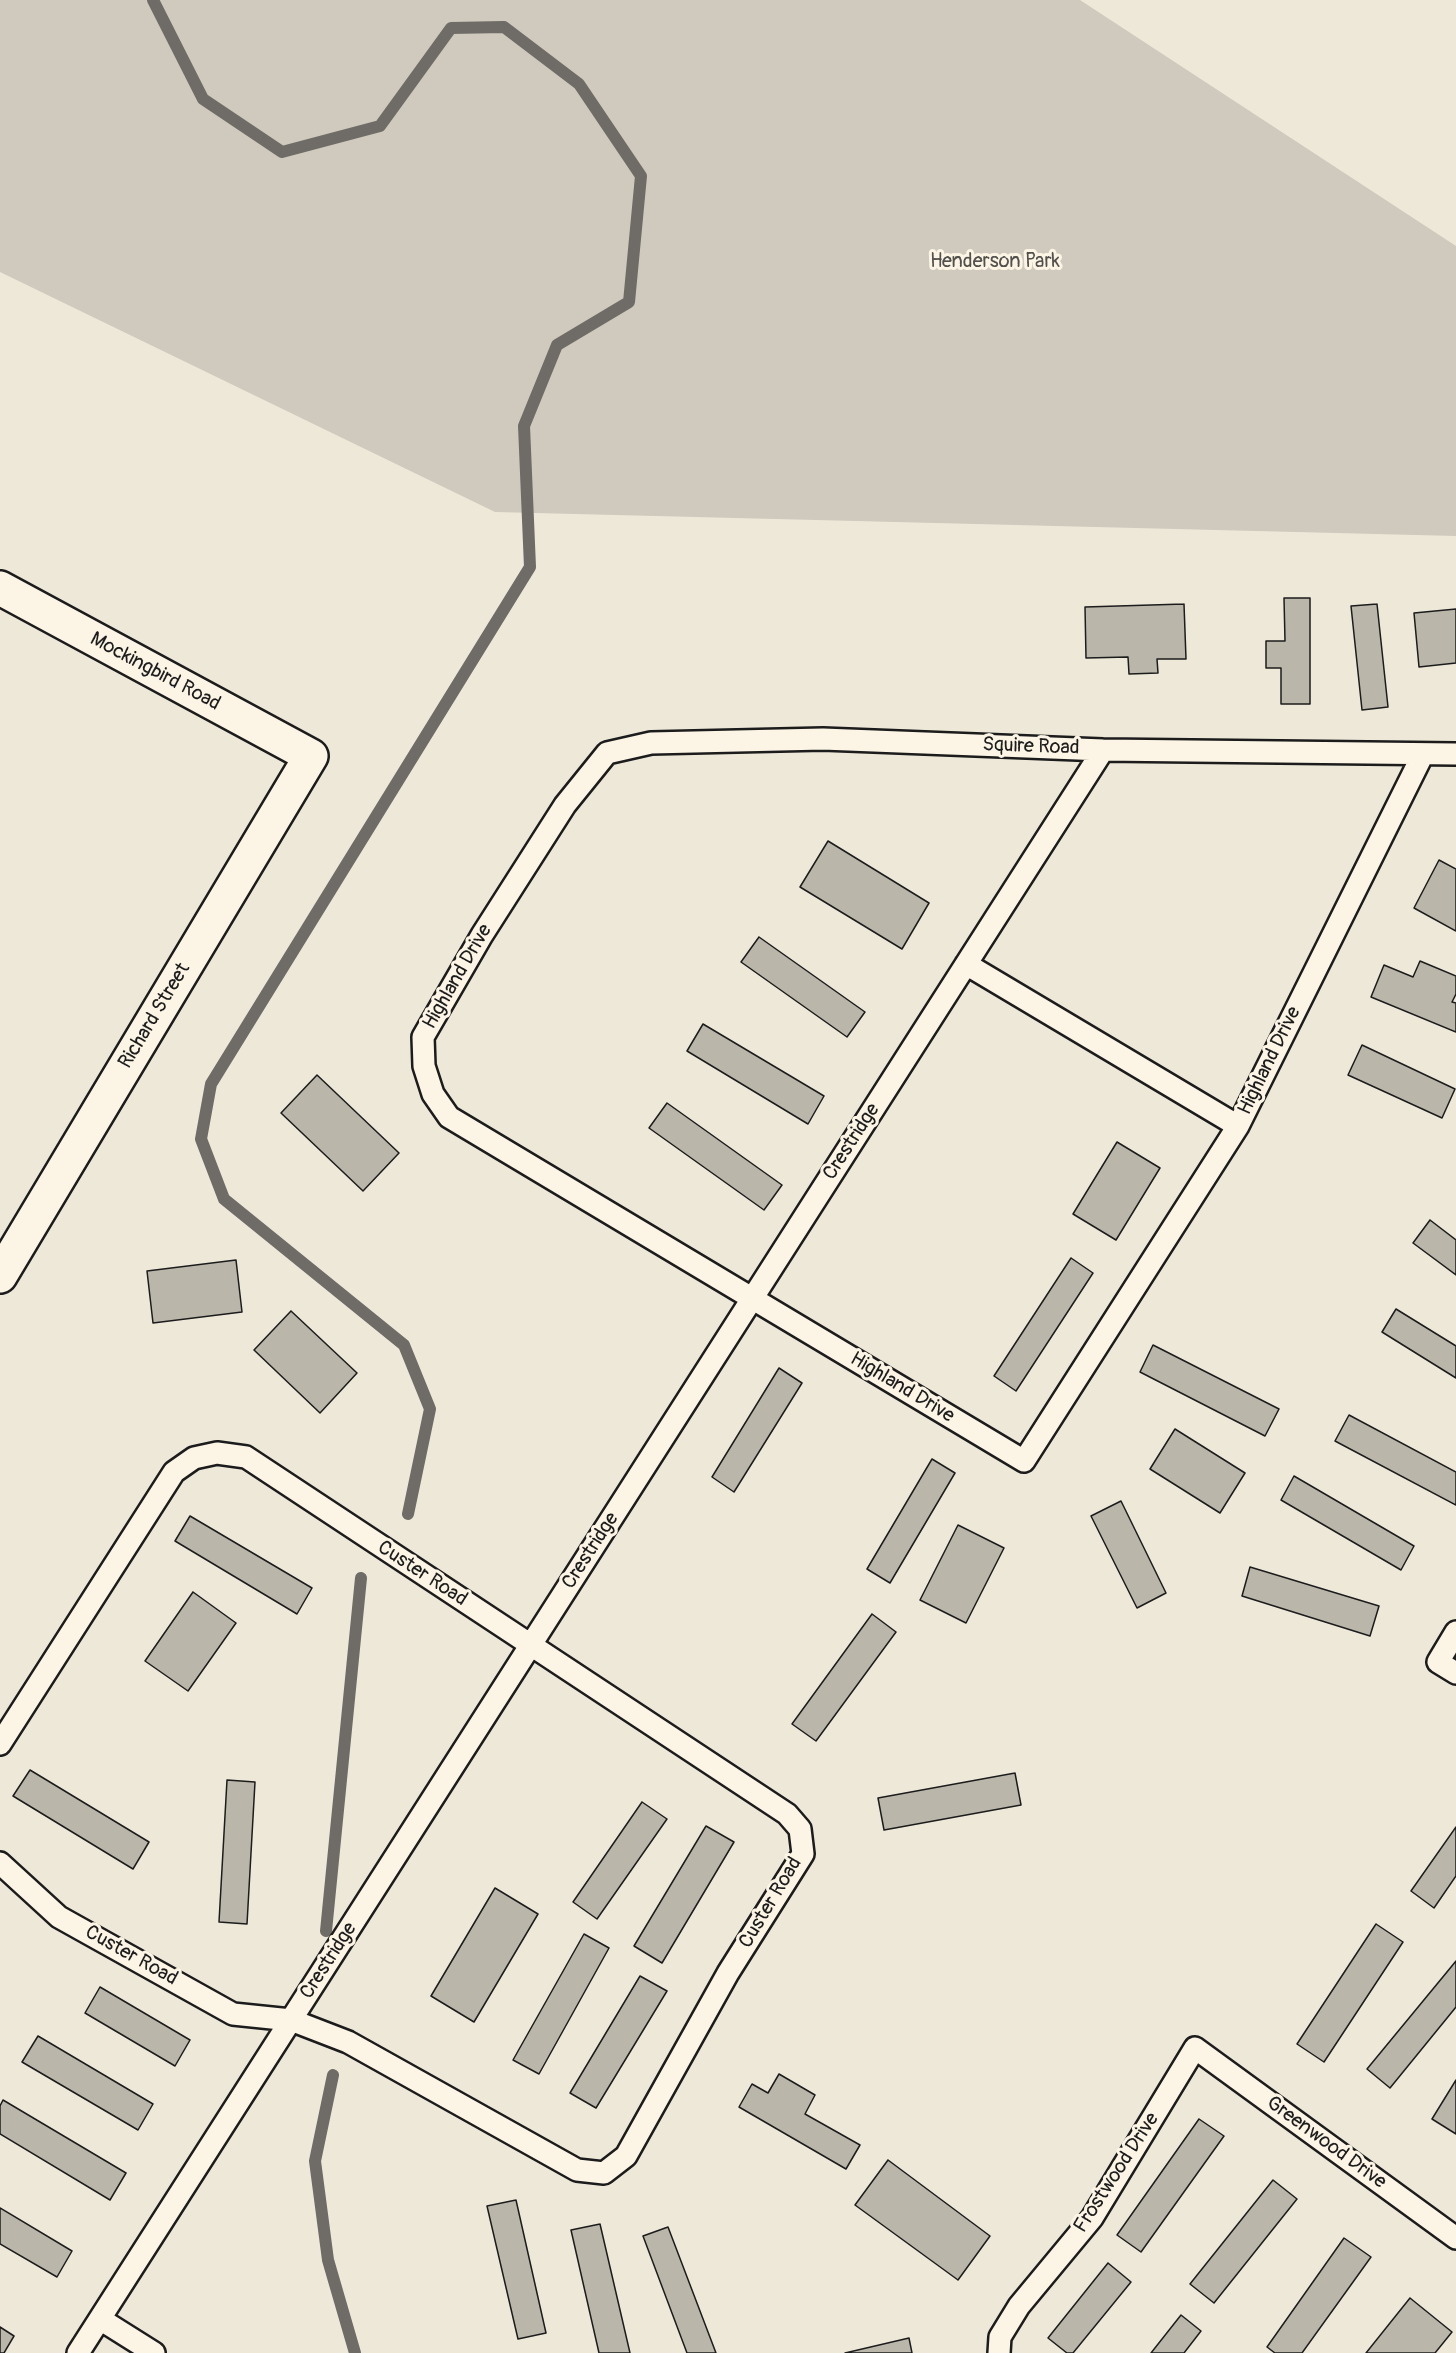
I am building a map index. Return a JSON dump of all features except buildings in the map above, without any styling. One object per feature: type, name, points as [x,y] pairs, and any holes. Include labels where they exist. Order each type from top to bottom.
[{"type":"street","name":"Mockingbird Road","points":[[0,588],[311,756]]},
{"type":"street","name":"Richard Street","points":[[0,1276],[311,756]]},
{"type":"lane","name":"Squire Road","points":[[606,753],[651,744],[823,739],[1103,750],[1422,756],[1456,754]]},
{"type":"lane","name":"Crestridge","points":[[78,2353],[1103,750]]},
{"type":"lane","name":"Highland Drive","points":[[606,753],[565,805],[482,935],[423,1037],[424,1066],[433,1094],[449,1117],[1023,1461],[1238,1126],[1422,756]]},
{"type":"lane","points":[[966,964],[1238,1126]]},
{"type":"lane","name":"Custer Road","points":[[0,1744],[174,1472],[194,1458],[217,1453],[246,1457],[787,1814],[800,1829],[803,1854],[728,1973],[626,2156],[604,2173],[577,2170],[348,2042],[291,2020],[233,2014],[60,1917],[0,1863]]},
{"type":"lane","points":[[1456,1632],[1438,1662],[1456,1673]]},
{"type":"lane","name":"Greenwood Drive","points":[[1195,2048],[1455,2235]]},
{"type":"lane","name":"Frostwood Drive","points":[[999,2353],[1000,2337],[1014,2314],[1092,2218],[1195,2048]]},
{"type":"lane","points":[[100,2319],[154,2353]]},
{"type":"green space","name":"Henderson Park","points":[[0,0],[1080,0],[1456,246],[1456,536],[495,512],[0,272]]},
{"type":"waterway","points":[[153,0],[203,99],[282,152],[380,126],[451,28],[504,27],[579,84],[641,176],[629,302],[557,345],[524,426],[530,567],[211,1084],[201,1139],[224,1199],[404,1345],[430,1409],[408,1514]]},
{"type":"waterway","points":[[326,1931],[361,1578]]},
{"type":"waterway","points":[[333,2075],[315,2161],[328,2260],[355,2353]]}]
